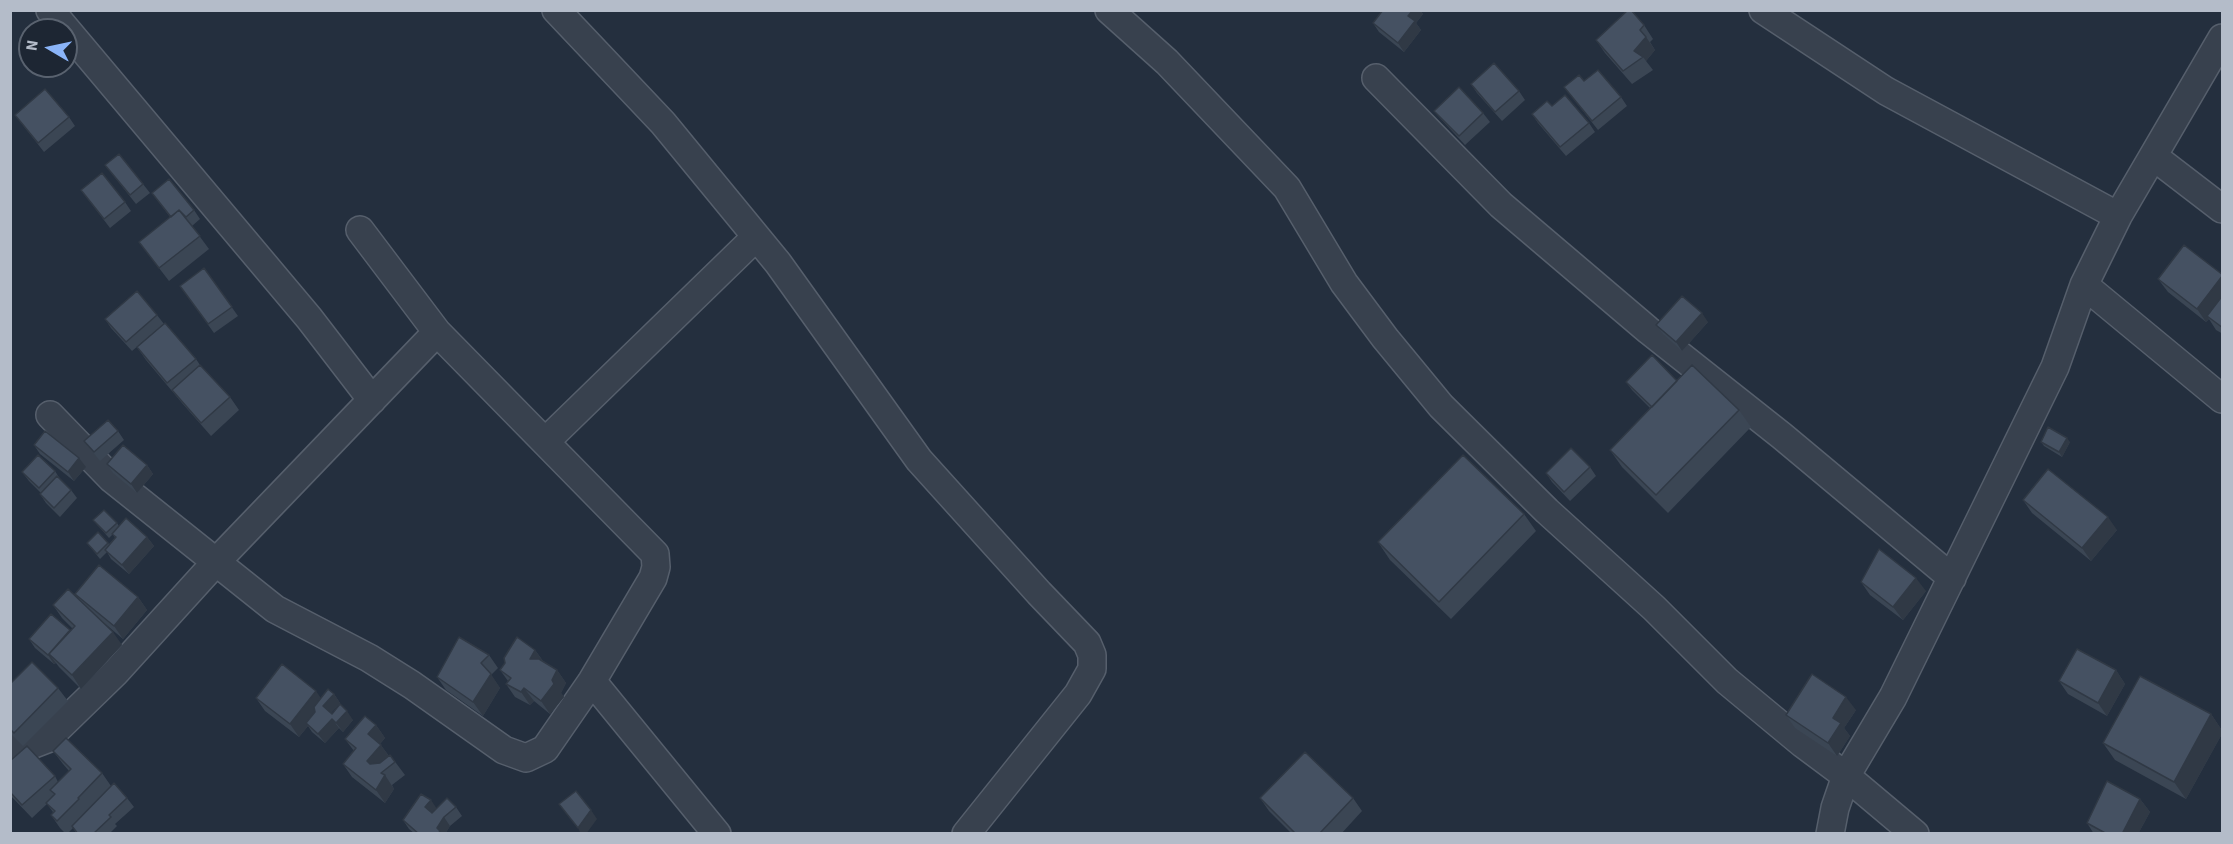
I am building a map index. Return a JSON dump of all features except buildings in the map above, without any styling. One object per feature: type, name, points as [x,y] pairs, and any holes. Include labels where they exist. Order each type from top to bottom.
[{"type":"street","points":[[50,10],[309,318],[372,400]]},
{"type":"street","points":[[556,10],[663,123],[778,263],[919,460],[1087,643],[1092,655],[1092,669],[1078,694],[966,834]]},
{"type":"street","points":[[1109,10],[1167,62],[1287,188],[1344,283],[1385,338],[1441,406],[1547,511],[1654,608],[1727,681],[1915,834]]},
{"type":"street","points":[[1763,10],[1886,91],[2118,216]]},
{"type":"street","points":[[1830,834],[1835,808],[1846,776],[1893,697],[2055,367],[2084,285],[2118,216],[2223,39]]},
{"type":"street","points":[[1376,78],[1501,205],[1648,330],[1782,436],[1952,578]]},
{"type":"street","points":[[2153,156],[2223,209]]},
{"type":"street","points":[[50,415],[112,479],[275,609],[369,658],[412,685],[504,750],[526,758],[545,749],[592,681],[653,578],[656,567],[655,554],[437,332],[360,230]]},
{"type":"street","points":[[546,441],[756,237]]},
{"type":"street","points":[[2084,285],[2223,399]]},
{"type":"street","points":[[10,744],[21,749],[47,739],[116,672],[216,562],[437,332]]},
{"type":"street","points":[[592,681],[717,834]]}]
